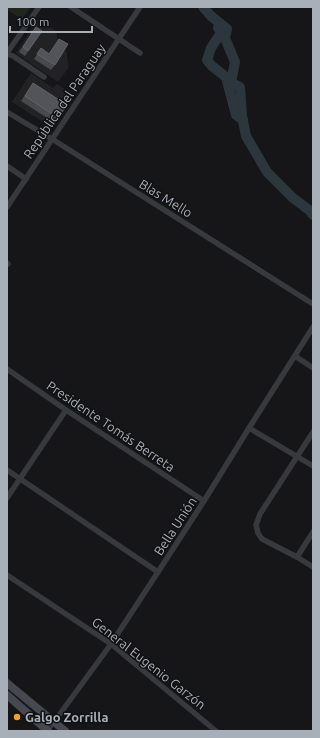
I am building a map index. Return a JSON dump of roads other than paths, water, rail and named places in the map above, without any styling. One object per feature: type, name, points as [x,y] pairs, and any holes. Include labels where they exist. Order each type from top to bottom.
[{"type":"main road","points":[[7,682],[65,731]]},
{"type":"main road","points":[[7,695],[47,731]]},
{"type":"street","points":[[39,7],[7,53],[44,77]]},
{"type":"street","points":[[71,7],[140,53]]},
{"type":"street","name":"República del Paraguay","points":[[7,207],[140,7]]},
{"type":"street","name":"Blas Mello","points":[[7,112],[313,304]]},
{"type":"street","points":[[7,166],[26,179]]},
{"type":"street","name":"Bella Unión","points":[[47,731],[111,644],[204,501],[313,328]]},
{"type":"street","points":[[295,356],[313,368]]},
{"type":"street","name":"Presidente Tomás Berreta","points":[[7,369],[66,410],[204,501]]},
{"type":"street","points":[[7,498],[66,410]]},
{"type":"street","points":[[249,428],[313,466]]},
{"type":"street","points":[[313,432],[260,514],[256,525],[258,533],[262,539],[313,567]]},
{"type":"street","points":[[7,470],[158,572]]},
{"type":"street","points":[[297,557],[313,532]]},
{"type":"street","name":"General Eugenio Garzón","points":[[7,575],[111,644],[212,730]]},
{"type":"waterway","points":[[203,7],[211,16],[227,29],[225,38],[235,62],[231,82],[240,87],[242,116],[246,136],[267,172],[293,198],[309,210],[313,215]]},
{"type":"waterway","points":[[218,28],[221,33],[211,48],[207,60],[226,77],[236,115],[243,120]]},
{"type":"place","name":"Galgo Zorrilla","points":[[17,717]]}]
